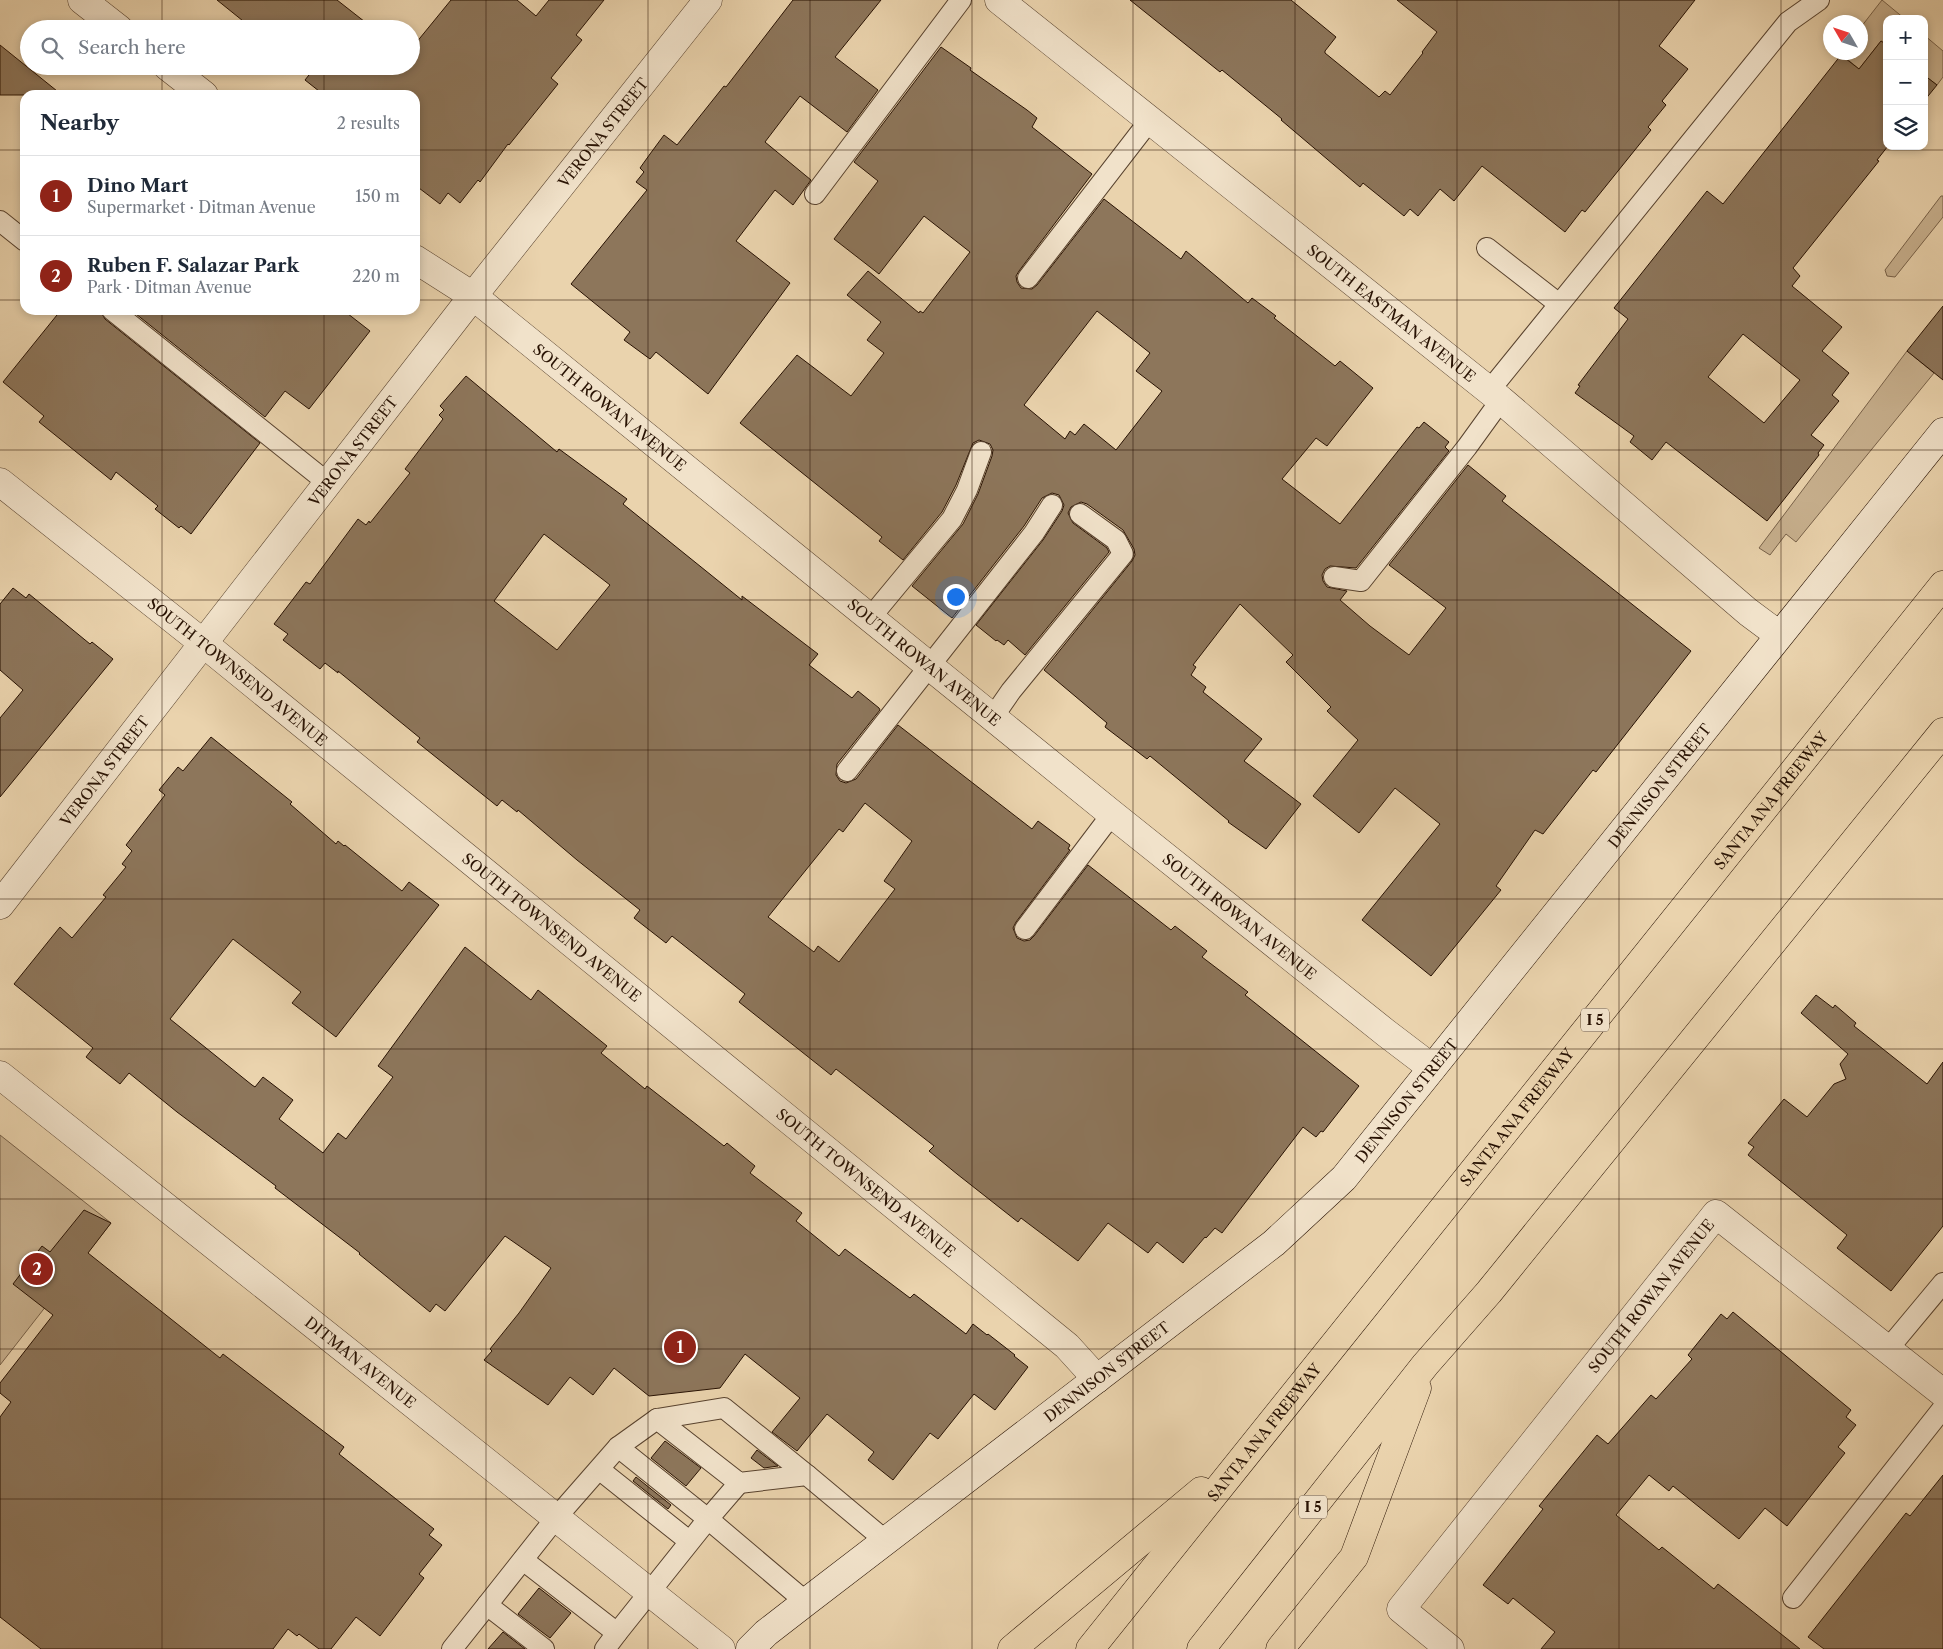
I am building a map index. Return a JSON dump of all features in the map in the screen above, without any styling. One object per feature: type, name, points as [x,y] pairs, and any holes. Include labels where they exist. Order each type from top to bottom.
[{"type":"highway","name":"SANTA ANA FREEWAY","points":[[1090,1649],[1943,585]]},
{"type":"highway","name":"I 5","points":[[1201,1649],[1425,1365],[1496,1285],[1943,732]]},
{"type":"highway","points":[[1280,1649],[1354,1557],[1425,1365]]},
{"type":"highway","points":[[1012,1649],[1246,1454]]},
{"type":"street","points":[[82,0],[108,20]]},
{"type":"street","name":"VERONA STREET","points":[[0,905],[473,296],[708,0]]},
{"type":"street","name":"SOUTH EASTMAN AVENUE","points":[[998,0],[1495,395],[1742,606],[1779,635]]},
{"type":"street","points":[[178,75],[198,90]]},
{"type":"street","name":"SOUTH ROWAN AVENUE","points":[[420,263],[473,296],[1112,814],[1356,1010],[1432,1068]]},
{"type":"street","name":"DENNISON STREET","points":[[750,1649],[806,1602],[1281,1237],[1344,1178],[1943,432]]},
{"type":"street","name":"SOUTH TOWNSEND AVENUE","points":[[0,482],[203,643],[1067,1346],[1097,1379]]},
{"type":"street","name":"DITMAN AVENUE","points":[[0,1075],[555,1519],[721,1649]]},
{"type":"street","name":"SOUTH ROWAN AVENUE","points":[[1450,1649],[1401,1609],[1716,1214],[1943,1393]]},
{"type":"lane","points":[[815,194],[961,0]]},
{"type":"lane","points":[[1334,577],[1361,581],[1467,447],[1495,395],[1559,304],[1788,22],[1819,0]]},
{"type":"lane","points":[[1028,278],[1150,120]]},
{"type":"lane","points":[[0,221],[20,237]]},
{"type":"lane","points":[[1487,248],[1559,304]]},
{"type":"lane","points":[[118,315],[328,482]]},
{"type":"lane","points":[[870,618],[952,519],[967,490],[981,452]]},
{"type":"lane","points":[[847,771],[1034,533],[1052,505]]},
{"type":"lane","points":[[993,717],[1011,691],[1123,554],[1116,540],[1080,514]]},
{"type":"lane","points":[[1025,929],[1112,814]]},
{"type":"lane","points":[[1888,1349],[1943,1283]]},
{"type":"lane","points":[[452,1649],[555,1519],[600,1470],[618,1447],[657,1419],[724,1408],[886,1541]]},
{"type":"lane","points":[[1793,1598],[1943,1408]]},
{"type":"lane","points":[[657,1419],[739,1483]]},
{"type":"lane","points":[[618,1447],[708,1519],[806,1602]]},
{"type":"lane","points":[[600,1470],[689,1541]]},
{"type":"lane","points":[[604,1649],[689,1541],[739,1483],[807,1475]]},
{"type":"lane","points":[[523,1560],[617,1632]]},
{"type":"lane","points":[[487,1605],[544,1649]]},
{"type":"shaded area","points":[[1882,0],[1900,15],[1883,15],[1883,42],[1881,41],[1868,58],[1868,18]]},
{"type":"shaded area","points":[[1928,38],[1943,51],[1943,77],[1937,85],[1928,78]]},
{"type":"shaded area","points":[[1848,60],[1866,60],[1859,69]]},
{"type":"shaded area","points":[[1941,196],[1943,196],[1943,217],[1895,277],[1887,276],[1885,270]]},
{"type":"shaded area","points":[[1907,351],[1934,373],[1796,542],[1786,534],[1770,555],[1759,548]]},
{"type":"shaded area","points":[[0,1135],[111,1223],[0,1365]]},
{"type":"building","points":[[217,0],[337,0],[363,20],[242,20]]},
{"type":"building","points":[[451,0],[517,0],[536,16],[549,0],[604,0],[576,35],[582,40],[551,78],[558,84],[508,144],[480,182],[478,180],[460,203],[448,193],[440,204],[420,189],[420,90],[318,90],[305,80],[309,75],[420,75],[420,38]]},
{"type":"building","points":[[793,0],[881,0],[835,57],[878,90],[847,132],[800,96],[765,142],[811,180],[793,205],[775,190],[736,241],[790,283],[708,394],[656,352],[650,359],[624,340],[630,332],[571,284],[647,190],[636,182],[644,172],[640,168],[664,135],[677,145],[724,86],[726,87]]},
{"type":"building","points":[[1130,0],[1291,0],[1336,37],[1325,53],[1379,97],[1385,91],[1390,95],[1437,32],[1397,0],[1695,0],[1659,46],[1688,69],[1662,101],[1666,105],[1648,127],[1651,130],[1585,212],[1582,210],[1565,232],[1482,166],[1454,201],[1440,189],[1418,216],[1410,209],[1404,216],[1363,183],[1360,187],[1222,70],[1220,72]]},
{"type":"building","points":[[1881,41],[1883,42],[1883,150],[1885,150],[1877,160],[1879,161],[1793,268],[1800,276],[1792,286],[1842,327],[1822,351],[1849,373],[1832,395],[1839,401],[1811,435],[1824,445],[1818,453],[1819,455],[1767,521],[1666,442],[1652,460],[1630,442],[1634,436],[1575,393],[1580,386],[1578,385],[1628,319],[1614,308],[1707,191],[1723,204],[1837,60],[1847,60],[1859,69],[1868,60]],"holes":[[[1743,334],[1800,380],[1764,423],[1708,377]]]},
{"type":"building","points":[[0,45],[20,61],[20,75],[37,75],[56,90],[20,90],[20,95],[0,95]]},
{"type":"building","points":[[941,47],[1037,118],[1032,127],[1092,174],[1019,271],[1016,276],[1021,288],[1032,289],[1037,285],[1104,199],[1181,259],[1186,251],[1248,303],[1252,298],[1276,316],[1274,318],[1335,366],[1340,361],[1373,388],[1327,446],[1316,438],[1282,479],[1340,524],[1417,427],[1419,428],[1424,422],[1449,442],[1445,447],[1449,451],[1356,568],[1330,566],[1325,569],[1322,575],[1327,587],[1347,591],[1340,600],[1370,626],[1409,655],[1446,608],[1389,565],[1468,465],[1506,496],[1502,501],[1691,651],[1596,772],[1593,770],[1543,834],[1535,830],[1496,886],[1501,890],[1431,976],[1362,920],[1440,824],[1395,788],[1359,833],[1313,796],[1358,740],[1327,711],[1331,707],[1286,662],[1293,655],[1240,604],[1193,665],[1196,667],[1191,675],[1206,687],[1203,692],[1262,739],[1244,761],[1301,804],[1266,849],[1228,822],[1150,756],[1147,759],[1105,727],[1107,723],[1044,670],[1132,561],[1135,555],[1134,549],[1123,530],[1087,504],[1081,502],[1071,507],[1068,513],[1073,523],[1107,548],[1109,552],[1025,655],[1008,640],[1004,645],[976,625],[1043,540],[1062,511],[1064,505],[1059,495],[1052,493],[1042,498],[1024,526],[952,618],[912,586],[963,524],[978,494],[992,456],[993,450],[990,444],[979,440],[973,443],[956,485],[942,512],[903,560],[879,541],[882,537],[740,423],[797,355],[851,396],[884,353],[867,340],[881,322],[847,295],[868,271],[919,313],[920,311],[923,313],[970,252],[924,216],[879,274],[834,239],[878,181],[854,162]],"holes":[[[1097,311],[1150,353],[1136,371],[1162,391],[1116,450],[1084,424],[1075,435],[1070,431],[1065,439],[1024,405]]]},
{"type":"building","points":[[1928,78],[1937,85],[1928,96]]},
{"type":"building","points":[[1943,306],[1943,380],[1907,351]]},
{"type":"building","points":[[57,315],[103,315],[105,319],[260,443],[191,534],[181,526],[179,528],[155,509],[158,506],[116,472],[111,480],[39,422],[44,416],[3,382]]},
{"type":"building","points":[[137,315],[349,315],[370,331],[309,409],[285,391],[265,417]]},
{"type":"building","points":[[466,376],[557,452],[559,449],[627,499],[623,504],[742,600],[742,596],[818,654],[809,665],[852,698],[858,691],[879,708],[880,710],[837,764],[836,775],[840,781],[846,783],[856,779],[898,725],[1032,829],[1038,821],[1070,845],[1068,849],[1070,850],[1016,922],[1013,928],[1017,938],[1024,941],[1030,940],[1034,936],[1088,865],[1171,930],[1175,926],[1207,951],[1202,957],[1248,992],[1245,995],[1359,1086],[1323,1132],[1321,1131],[1316,1137],[1303,1127],[1222,1233],[1215,1228],[1183,1263],[1157,1242],[1148,1253],[1108,1223],[1078,1261],[1021,1218],[1018,1222],[929,1151],[934,1146],[836,1069],[831,1075],[739,1002],[745,994],[672,936],[666,943],[634,918],[640,910],[518,810],[517,812],[502,800],[497,806],[417,742],[420,738],[338,671],[338,673],[325,663],[320,669],[283,640],[288,634],[274,624],[306,582],[310,584],[358,519],[366,525],[369,521],[370,523],[410,473],[405,469],[443,419],[439,415],[444,410],[440,406]],"holes":[[[544,534],[610,585],[557,650],[494,601]],[[865,803],[912,841],[884,881],[895,889],[839,962],[818,946],[814,952],[768,917],[839,829],[843,832]]]},
{"type":"building","points":[[13,588],[26,598],[29,594],[90,644],[92,642],[113,659],[0,797],[0,718],[23,690],[0,670],[0,604]]},
{"type":"building","points":[[211,737],[292,802],[290,804],[336,844],[338,841],[345,845],[402,891],[409,882],[439,905],[336,1037],[292,1003],[301,992],[233,939],[170,1019],[255,1087],[263,1077],[293,1100],[279,1119],[323,1153],[338,1133],[346,1139],[393,1077],[378,1066],[465,947],[531,1000],[538,990],[607,1046],[601,1053],[645,1089],[647,1086],[724,1146],[727,1143],[755,1166],[750,1173],[802,1213],[796,1221],[839,1256],[845,1249],[910,1298],[914,1294],[966,1334],[973,1324],[1015,1355],[1028,1367],[995,1410],[974,1394],[938,1439],[930,1433],[893,1480],[868,1460],[874,1452],[827,1414],[797,1451],[772,1432],[800,1398],[745,1354],[720,1388],[649,1396],[614,1368],[593,1395],[570,1377],[548,1405],[484,1360],[492,1351],[490,1349],[519,1313],[551,1268],[505,1236],[445,1311],[436,1304],[430,1312],[360,1253],[275,1188],[276,1186],[177,1112],[129,1073],[120,1084],[86,1057],[93,1048],[14,984],[60,927],[72,938],[106,897],[103,895],[126,867],[122,864],[132,851],[126,845],[165,795],[159,790],[178,767],[183,771]]},
{"type":"building","points":[[1816,995],[1833,1008],[1835,1005],[1856,1023],[1854,1026],[1927,1084],[1943,1062],[1943,1226],[1891,1291],[1837,1248],[1847,1235],[1748,1155],[1754,1147],[1748,1143],[1784,1099],[1807,1117],[1834,1084],[1846,1079],[1840,1064],[1848,1054],[1801,1013]]},
{"type":"building","points":[[84,1210],[111,1223],[88,1253],[220,1358],[223,1354],[344,1447],[339,1454],[434,1529],[429,1535],[442,1545],[419,1574],[424,1578],[380,1636],[356,1617],[331,1649],[319,1649],[299,1634],[297,1636],[288,1629],[273,1649],[41,1649],[0,1617],[0,1417],[11,1402],[0,1393],[0,1383],[53,1315],[13,1284],[42,1246],[50,1252]]},
{"type":"building","points":[[1733,1312],[1851,1410],[1846,1417],[1856,1425],[1838,1447],[1845,1453],[1787,1526],[1765,1508],[1739,1539],[1673,1486],[1669,1491],[1649,1475],[1616,1515],[1659,1550],[1662,1547],[1714,1589],[1718,1584],[1800,1649],[1541,1649],[1555,1632],[1513,1598],[1508,1604],[1483,1585],[1543,1509],[1539,1506],[1597,1435],[1608,1444],[1651,1395],[1656,1399],[1692,1359],[1688,1355],[1721,1314],[1727,1319]]},
{"type":"building","points":[[665,1441],[701,1468],[686,1486],[651,1458]]},
{"type":"building","points":[[757,1450],[778,1466],[764,1468],[751,1458]]},
{"type":"building","points":[[1943,1475],[1943,1649],[1824,1649],[1808,1637],[1906,1513],[1910,1516]]},
{"type":"building","points":[[636,1477],[671,1505],[668,1509],[633,1481]]},
{"type":"building","points":[[539,1588],[571,1613],[550,1638],[518,1614]]},
{"type":"building","points":[[503,1632],[525,1649],[488,1649]]},
{"type":"place","name":"Ruben F. Salazar Park","points":[[37,1269]]},
{"type":"place","name":"Dino Mart","points":[[680,1347]]}]
